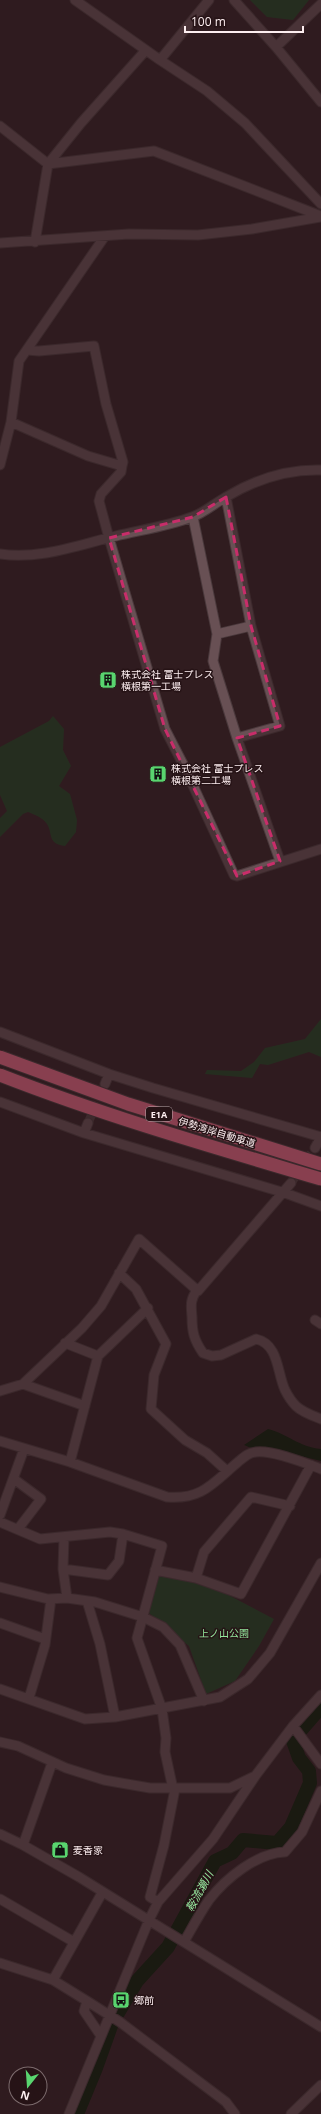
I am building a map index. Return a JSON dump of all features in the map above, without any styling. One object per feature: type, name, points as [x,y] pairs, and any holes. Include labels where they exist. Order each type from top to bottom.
[{"type":"highway","name":"伊勢湾岸自動車道","points":[[0,1057],[128,1104],[321,1164]]},
{"type":"highway","name":"伊勢湾岸自動車道","points":[[0,1075],[62,1099],[129,1121],[321,1179]]},
{"type":"street","points":[[75,0],[207,91],[246,123],[321,204]]},
{"type":"street","points":[[160,60],[209,0]]},
{"type":"street","points":[[234,0],[276,46],[321,102]]},
{"type":"street","points":[[276,46],[321,4]]},
{"type":"street","points":[[35,242],[48,164],[81,123],[146,50]]},
{"type":"street","points":[[0,126],[48,164],[154,151],[321,216]]},
{"type":"street","points":[[0,243],[35,242],[129,234],[198,235],[252,229],[321,216]]},
{"type":"street","points":[[0,465],[11,422],[16,372],[19,361],[105,236]]},
{"type":"street","points":[[27,350],[39,351],[94,346],[122,466],[121,472],[101,494],[99,501],[164,729],[184,766],[234,875],[237,876],[321,849]]},
{"type":"street","points":[[11,422],[88,456],[122,466]]},
{"type":"street","points":[[0,554],[17,557],[42,555],[193,517],[226,497],[266,478],[282,473],[321,470]]},
{"type":"street","points":[[226,497],[251,626],[280,726],[236,738]]},
{"type":"street","points":[[193,517],[217,634],[213,660],[236,738],[280,861]]},
{"type":"street","points":[[217,634],[251,626]]},
{"type":"street","points":[[0,1032],[109,1074],[321,1137],[315,1148]]},
{"type":"street","points":[[105,1084],[109,1074]]},
{"type":"street","points":[[0,1103],[84,1133],[284,1193],[321,1206]]},
{"type":"street","points":[[84,1133],[88,1123]]},
{"type":"street","points":[[291,1183],[284,1193],[198,1291],[197,1290],[190,1302],[191,1328],[194,1339],[203,1353],[216,1356],[256,1339],[262,1341],[271,1348],[275,1355],[285,1391],[297,1407],[321,1419]]},
{"type":"street","points":[[0,1391],[23,1384],[65,1344],[101,1306],[139,1239],[197,1290]]},
{"type":"street","points":[[119,1273],[136,1289],[148,1308],[166,1344],[154,1375],[151,1409],[185,1440],[206,1453],[227,1471]]},
{"type":"street","points":[[70,1462],[98,1356],[148,1308]]},
{"type":"street","points":[[65,1344],[98,1356]]},
{"type":"street","points":[[23,1384],[85,1406]]},
{"type":"street","points":[[0,1441],[70,1462],[167,1497],[180,1498],[203,1492],[247,1454],[257,1452],[269,1453],[321,1469]]},
{"type":"street","points":[[0,1515],[3,1501],[14,1479],[24,1449]]},
{"type":"street","points":[[155,1570],[196,1578],[241,1594],[311,1465]]},
{"type":"street","points":[[14,1479],[41,1499],[18,1529]]},
{"type":"street","points":[[196,1578],[204,1552],[251,1497],[290,1506]]},
{"type":"street","points":[[0,1522],[40,1539],[110,1532],[123,1534],[162,1546],[136,1638],[162,1709],[166,1738],[165,1752],[174,1789],[164,1845],[150,1897],[158,1902]]},
{"type":"street","points":[[62,1569],[108,1575],[119,1561],[123,1534]]},
{"type":"street","points":[[64,1537],[62,1569],[67,1598]]},
{"type":"street","points":[[0,1688],[85,1719],[116,1717],[220,1697],[248,1679],[270,1653],[321,1563]]},
{"type":"street","points":[[0,1587],[51,1599],[67,1598],[95,1602],[143,1617],[163,1627],[180,1645],[204,1701]]},
{"type":"street","points":[[29,1698],[45,1645],[51,1599]]},
{"type":"street","points":[[87,1601],[100,1644],[116,1717]]},
{"type":"street","points":[[0,1623],[45,1639]]},
{"type":"street","points":[[69,2114],[148,1920],[158,1902],[213,1839],[256,1775],[293,1726],[321,1695]]},
{"type":"street","points":[[293,1726],[321,1764]]},
{"type":"street","points":[[0,1742],[18,1746],[52,1763],[104,1780],[150,1788],[230,1788],[256,1775]]},
{"type":"street","points":[[23,1845],[52,1763]]},
{"type":"street","points":[[177,1938],[237,1872],[272,1852],[285,1852],[302,1832],[321,1792]]},
{"type":"street","points":[[0,1834],[23,1845],[148,1920],[321,2027]]},
{"type":"street","points":[[53,1980],[102,1893]]},
{"type":"street","points":[[0,1899],[74,1942]]},
{"type":"street","points":[[0,1963],[53,1980],[109,2015],[226,2102],[235,2114]]},
{"type":"street","points":[[87,2001],[84,2011],[101,2036]]},
{"type":"street","points":[[291,2114],[321,2085]]},
{"type":"highlighted area","points":[[226,497],[251,626],[280,726],[237,738],[280,861],[237,876],[165,729],[109,538],[193,517]]},
{"type":"green space","points":[[250,0],[309,0],[293,20],[267,17]]},
{"type":"green space","points":[[53,716],[64,729],[63,750],[71,766],[59,786],[70,794],[77,820],[76,832],[65,846],[59,845],[53,841],[47,824],[38,816],[28,812],[23,814],[0,837],[0,818],[7,811],[0,795],[0,747],[49,721]]},
{"type":"green space","points":[[321,1019],[321,1057],[309,1052],[268,1065],[260,1064],[252,1078],[205,1074],[207,1070],[241,1071],[254,1062],[265,1048],[305,1039]]},
{"type":"green space","name":"上ノ山公園","points":[[155,1570],[196,1578],[274,1619],[259,1646],[235,1681],[206,1694],[189,1646],[149,1613]]},
{"type":"shaded area","points":[[268,1429],[306,1446],[321,1449],[321,1461],[268,1448],[251,1448],[244,1445]]},
{"type":"waterway","name":"鞍流瀬川","points":[[302,1729],[321,1707]]},
{"type":"waterway","name":"鞍流瀬川","points":[[118,2013],[137,1981],[168,1947],[215,1861],[232,1853],[243,1840],[277,1843],[291,1827],[310,1783],[309,1771],[299,1758],[293,1741]]},
{"type":"waterway","name":"鞍流瀬川","points":[[77,2114],[111,2026]]},
{"type":"tunnel","points":[[88,1123],[103,1089]]},
{"type":"tunnel","points":[[291,1183],[315,1148]]},
{"type":"place","name":"株式会社 富士プレス 横根第一工場","points":[[108,680]]},
{"type":"place","name":"株式会社 富士プレス 横根第二工場","points":[[158,774]]},
{"type":"place","name":"麦香家","points":[[60,1850]]},
{"type":"place","name":"郷前","points":[[121,2000]]}]
